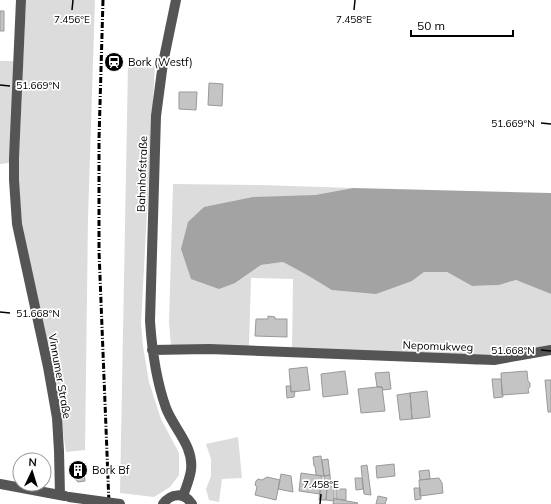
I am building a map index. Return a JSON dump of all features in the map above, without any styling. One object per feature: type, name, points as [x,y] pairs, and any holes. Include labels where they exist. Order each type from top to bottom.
[{"type":"street","name":"Vinnumer Straße","points":[[21,0],[14,158],[17,224],[48,367],[57,418],[64,496]]},
{"type":"street","name":"Bahnhofstraße","points":[[176,0],[163,64],[156,116],[150,321],[152,350],[158,380],[167,409],[187,447],[192,462],[191,471],[183,496]]},
{"type":"street","name":"Nepomukweg","points":[[152,350],[209,349],[494,360],[551,350]]},
{"type":"street","points":[[0,484],[64,496],[120,504]]},
{"type":"street","points":[[163,504],[169,498],[176,495],[183,496],[192,504]]},
{"type":"shaded area","points":[[26,0],[95,0],[88,218],[85,450],[66,452],[53,365],[30,268],[22,224],[18,177]]},
{"type":"shaded area","points":[[0,61],[15,61],[9,163],[0,164]]},
{"type":"shaded area","points":[[128,65],[155,65],[141,323],[149,382],[161,419],[179,453],[179,475],[170,487],[154,497],[120,493]]},
{"type":"shaded area","points":[[173,184],[353,188],[315,195],[235,283],[261,265],[283,262],[307,275],[412,281],[424,272],[447,272],[472,286],[499,285],[516,280],[551,294],[551,348],[477,365],[292,351],[293,279],[251,278],[249,345],[251,355],[171,345],[169,323]]},
{"type":"shaded area","points":[[353,188],[551,193],[551,294],[516,280],[499,285],[472,286],[447,272],[424,272],[412,281],[376,294],[332,290],[283,262],[261,265],[235,283],[219,289],[191,279],[181,249],[188,222],[204,207],[253,197],[315,195]]},
{"type":"shaded area","points":[[238,437],[242,478],[222,479],[219,502],[209,500],[206,489],[211,476],[211,459],[206,444]]},
{"type":"building","points":[[0,11],[4,11],[4,31],[0,31]]},
{"type":"building","points":[[209,83],[223,84],[222,106],[208,105]]},
{"type":"building","points":[[179,92],[197,92],[196,110],[179,109]]},
{"type":"building","points":[[268,316],[275,317],[275,319],[287,319],[287,337],[255,336],[256,319],[268,319]]},
{"type":"building","points":[[307,367],[310,390],[291,392],[289,369]]},
{"type":"building","points":[[345,371],[348,394],[323,397],[321,374]]},
{"type":"building","points":[[527,371],[528,381],[530,383],[530,387],[528,389],[529,393],[502,395],[501,373]]},
{"type":"building","points":[[389,372],[391,389],[383,390],[382,387],[377,387],[375,373]]},
{"type":"building","points":[[492,379],[501,379],[503,397],[494,398]]},
{"type":"building","points":[[545,380],[551,380],[551,412],[548,412]]},
{"type":"building","points":[[286,386],[291,386],[291,392],[295,391],[294,397],[287,398]]},
{"type":"building","points":[[382,387],[385,411],[361,413],[358,389]]},
{"type":"building","points":[[427,391],[430,417],[412,419],[410,393]]},
{"type":"building","points":[[410,393],[412,419],[400,420],[397,395]]},
{"type":"building","points":[[321,456],[324,476],[316,475],[314,466],[313,457]]},
{"type":"building","points":[[328,459],[330,475],[324,476],[322,460]]},
{"type":"building","name":"Bork Bf","points":[[83,463],[85,481],[78,482],[76,480],[76,475],[74,475],[73,465]]},
{"type":"building","points":[[394,464],[395,476],[377,478],[376,466]]},
{"type":"building","points":[[367,465],[371,495],[364,494],[361,466]]},
{"type":"building","points":[[429,470],[430,479],[420,480],[419,471]]},
{"type":"building","points":[[301,473],[322,476],[320,494],[299,491]]},
{"type":"building","points":[[281,474],[291,476],[293,492],[278,489]]},
{"type":"building","points":[[330,475],[331,487],[325,488],[324,476]]},
{"type":"building","points":[[267,477],[280,480],[276,500],[255,495],[257,487],[255,485],[256,481]]},
{"type":"building","points":[[355,478],[362,478],[363,489],[356,490]]},
{"type":"building","points":[[439,478],[442,483],[443,493],[420,496],[419,480]]},
{"type":"building","points":[[334,486],[334,501],[326,500],[327,488]]},
{"type":"building","points":[[320,488],[327,488],[326,500],[319,500]]},
{"type":"building","points":[[414,488],[420,488],[421,499],[415,500]]},
{"type":"building","points":[[336,489],[346,489],[346,500],[336,499]]},
{"type":"building","points":[[378,496],[387,498],[385,504],[376,504]]},
{"type":"building","points":[[334,498],[336,499],[358,503],[333,504]]},
{"type":"railway","points":[[103,0],[99,139],[99,251],[109,504]]},
{"type":"place","name":"Bork (Westf)","points":[[114,62]]},
{"type":"place","name":"Bork Bf","points":[[78,470]]}]
